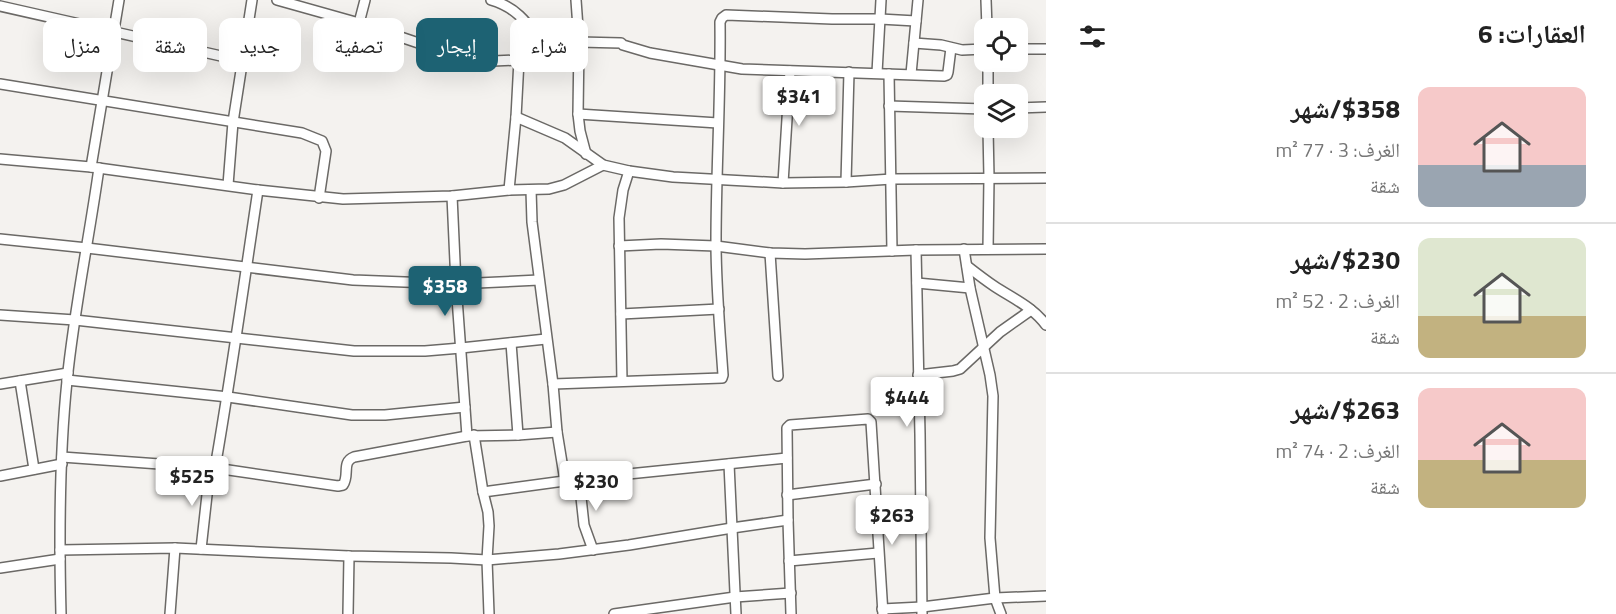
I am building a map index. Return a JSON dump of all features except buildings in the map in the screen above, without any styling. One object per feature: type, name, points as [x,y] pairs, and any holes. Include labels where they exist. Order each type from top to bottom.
[{"type":"street","points":[[116,18],[119,0]]},
{"type":"street","points":[[249,18],[252,0]]},
{"type":"street","points":[[277,0],[343,18]]},
{"type":"street","points":[[360,18],[365,0]]},
{"type":"street","points":[[491,0],[504,2],[522,18]]},
{"type":"street","points":[[576,0],[577,18]]},
{"type":"street","points":[[878,73],[881,0]]},
{"type":"street","points":[[911,74],[918,0]]},
{"type":"street","points":[[986,0],[987,18]]},
{"type":"street","points":[[0,6],[54,18]]},
{"type":"street","points":[[553,384],[722,378],[716,246],[716,180],[721,66],[720,22],[722,18],[726,15],[916,21]]},
{"type":"street","points":[[121,33],[219,55]]},
{"type":"street","points":[[404,38],[460,57],[510,60]]},
{"type":"street","points":[[588,42],[621,43],[639,51],[742,69],[944,76],[947,75],[951,48]]},
{"type":"street","points":[[914,43],[962,50],[974,49]]},
{"type":"street","points":[[1028,49],[1046,49]]},
{"type":"street","points":[[783,183],[790,70]]},
{"type":"street","points":[[61,614],[62,460],[68,376],[87,248],[106,72]]},
{"type":"street","points":[[228,185],[233,122],[241,72]]},
{"type":"street","points":[[509,190],[518,72]]},
{"type":"street","points":[[579,72],[578,114],[586,154]]},
{"type":"street","points":[[846,182],[849,72]]},
{"type":"street","points":[[889,74],[892,251]]},
{"type":"street","points":[[0,84],[302,133],[322,141],[326,151],[319,198]]},
{"type":"street","points":[[890,105],[974,109]]},
{"type":"street","points":[[1028,108],[1046,107]]},
{"type":"street","points":[[578,114],[718,123]]},
{"type":"street","points":[[516,117],[559,135],[603,165],[673,177],[783,183],[892,179],[1046,178]]},
{"type":"street","points":[[988,138],[988,249]]},
{"type":"street","points":[[0,159],[95,168],[319,198],[391,199],[549,189],[564,185],[603,165]]},
{"type":"street","points":[[622,381],[619,218],[620,204],[629,171]]},
{"type":"street","points":[[201,549],[213,468],[228,397],[258,190]]},
{"type":"street","points":[[531,190],[532,222],[565,481]]},
{"type":"street","points":[[452,196],[465,407],[488,512],[489,614]]},
{"type":"street","points":[[0,239],[353,280],[456,284],[539,280]]},
{"type":"street","points":[[619,246],[661,244],[716,246],[805,255],[916,250],[1046,249]]},
{"type":"street","points":[[964,249],[993,396],[990,538],[995,598],[1001,614]]},
{"type":"street","points":[[916,250],[922,610]]},
{"type":"street","points":[[770,253],[778,376]]},
{"type":"street","points":[[967,266],[993,286],[1032,310],[1046,325]]},
{"type":"street","points":[[917,283],[970,288]]},
{"type":"street","points":[[621,314],[719,309]]},
{"type":"street","points":[[918,375],[960,369],[1008,326],[1032,310]]},
{"type":"street","points":[[0,315],[75,320],[354,351],[424,351],[546,339]]},
{"type":"street","points":[[511,344],[518,435]]},
{"type":"street","points":[[0,384],[68,376],[352,415],[385,415],[465,407]]},
{"type":"street","points":[[20,381],[34,470]]},
{"type":"street","points":[[791,614],[787,428],[790,425],[868,419],[871,422],[876,484],[878,553],[883,611],[922,610],[995,598],[1046,596]]},
{"type":"street","points":[[0,476],[34,470],[62,460],[213,468],[338,486],[343,485],[346,481],[346,464],[354,457],[470,435],[557,432]]},
{"type":"street","points":[[483,492],[579,479],[787,458]]},
{"type":"street","points":[[729,464],[736,614]]},
{"type":"street","points":[[579,479],[584,525],[593,550]]},
{"type":"street","points":[[787,495],[876,484]]},
{"type":"street","points":[[0,568],[60,554],[175,548],[487,560],[593,550],[788,520]]},
{"type":"street","points":[[170,614],[175,548]]},
{"type":"street","points":[[789,561],[878,553]]},
{"type":"street","points":[[348,614],[350,556]]},
{"type":"street","points":[[614,614],[735,597],[791,593]]}]
